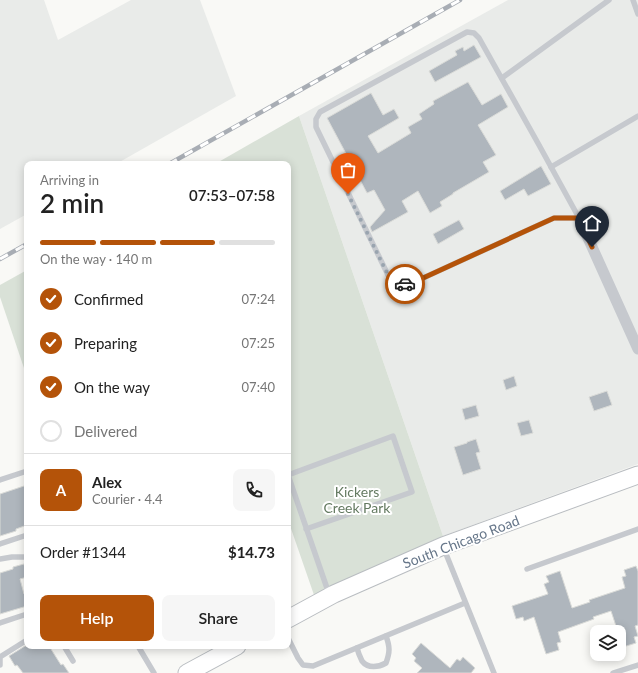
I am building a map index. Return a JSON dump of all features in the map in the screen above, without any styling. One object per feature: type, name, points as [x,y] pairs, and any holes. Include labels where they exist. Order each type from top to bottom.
[{"type":"main road","name":"South Chicago Road","points":[[291,617],[330,596],[443,546],[638,475]]},
{"type":"main road","points":[[187,673],[231,649]]},
{"type":"street","points":[[579,218],[638,349]]},
{"type":"lane","points":[[502,78],[609,0]]},
{"type":"lane","points":[[633,0],[638,14]]},
{"type":"lane","points":[[468,32],[474,33],[479,38],[502,78],[579,218],[554,218],[410,284],[402,283],[388,275],[316,127],[316,119],[320,112],[468,32]]},
{"type":"lane","points":[[551,167],[638,116]]},
{"type":"lane","points":[[291,474],[393,436],[412,492],[306,529]]},
{"type":"lane","points":[[0,480],[24,472]]},
{"type":"lane","points":[[291,484],[330,596]]},
{"type":"lane","points":[[527,569],[637,531]]},
{"type":"lane","points":[[0,544],[24,536]]},
{"type":"lane","points":[[443,546],[495,672]]},
{"type":"lane","points":[[0,559],[24,556]]},
{"type":"lane","points":[[291,644],[303,665],[313,666],[466,603]]},
{"type":"lane","points":[[0,623],[24,615]]},
{"type":"lane","points":[[357,648],[362,661],[369,666],[379,666],[386,663],[389,654],[389,645],[386,636]]},
{"type":"lane","points":[[0,665],[0,657],[24,642]]},
{"type":"lane","points":[[66,649],[73,661]]},
{"type":"lane","points":[[140,649],[154,673]]},
{"type":"lane","points":[[613,673],[638,665]]},
{"type":"shaded area","points":[[0,0],[44,0],[58,40],[131,0],[200,0],[236,96],[121,161],[24,161],[24,216],[0,229]]},
{"type":"shaded area","points":[[508,0],[638,0],[638,464],[443,536],[299,116]]},
{"type":"green space","name":"Kickers Creek Park","points":[[299,116],[443,536],[314,595],[291,529],[291,161],[220,161]]},
{"type":"green space","points":[[24,272],[24,368],[0,297],[0,285]]},
{"type":"building","points":[[474,45],[481,57],[435,82],[429,71],[457,55],[455,51],[463,47],[464,51]]},
{"type":"building","points":[[468,82],[482,105],[501,94],[508,107],[478,125],[496,155],[483,162],[489,172],[440,202],[442,206],[430,213],[418,191],[402,201],[408,212],[372,232],[370,227],[385,210],[374,190],[367,193],[327,118],[371,93],[383,115],[394,109],[399,118],[368,136],[378,153],[411,133],[408,127],[422,119],[419,114],[434,104],[433,101]]},
{"type":"building","points":[[541,166],[551,184],[528,196],[524,189],[505,200],[500,191]]},
{"type":"building","points":[[459,220],[464,229],[438,244],[433,234]]},
{"type":"building","points":[[514,376],[517,386],[506,390],[503,380]]},
{"type":"building","points":[[607,391],[612,405],[594,411],[589,397]]},
{"type":"building","points":[[476,405],[479,416],[465,420],[462,409]]},
{"type":"building","points":[[529,420],[533,433],[521,436],[517,423]]},
{"type":"building","points":[[476,439],[480,452],[476,453],[481,469],[463,475],[454,447]]},
{"type":"building","points":[[24,486],[24,526],[16,529],[16,531],[0,536],[0,494]]},
{"type":"building","points":[[24,564],[24,578],[20,579],[24,594],[24,607],[0,614],[0,573],[13,569],[13,567]]},
{"type":"building","points":[[636,566],[638,571],[638,625],[635,626],[638,636],[634,637],[636,643],[626,646],[626,625],[616,625],[611,611],[558,632],[561,642],[557,643],[559,650],[546,654],[534,617],[524,621],[523,617],[516,619],[512,606],[548,594],[544,584],[549,582],[546,576],[560,571],[572,608],[590,602],[589,600],[625,588],[622,577],[626,576],[624,570]]},
{"type":"building","points":[[421,643],[450,668],[457,659],[460,661],[463,657],[475,668],[471,673],[417,673],[422,668],[414,661],[416,658],[412,654]]},
{"type":"building","points":[[24,647],[24,649],[51,649],[61,665],[63,664],[69,673],[23,673],[17,665],[15,666],[9,656]]},
{"type":"railway","points":[[174,161],[460,0]]},
{"type":"railway","points":[[0,259],[24,246]]},
{"type":"way so far","points":[[348,194],[388,275],[405,284]]},
{"type":"route","points":[[405,284],[410,284],[554,218],[579,218],[592,247]]}]
